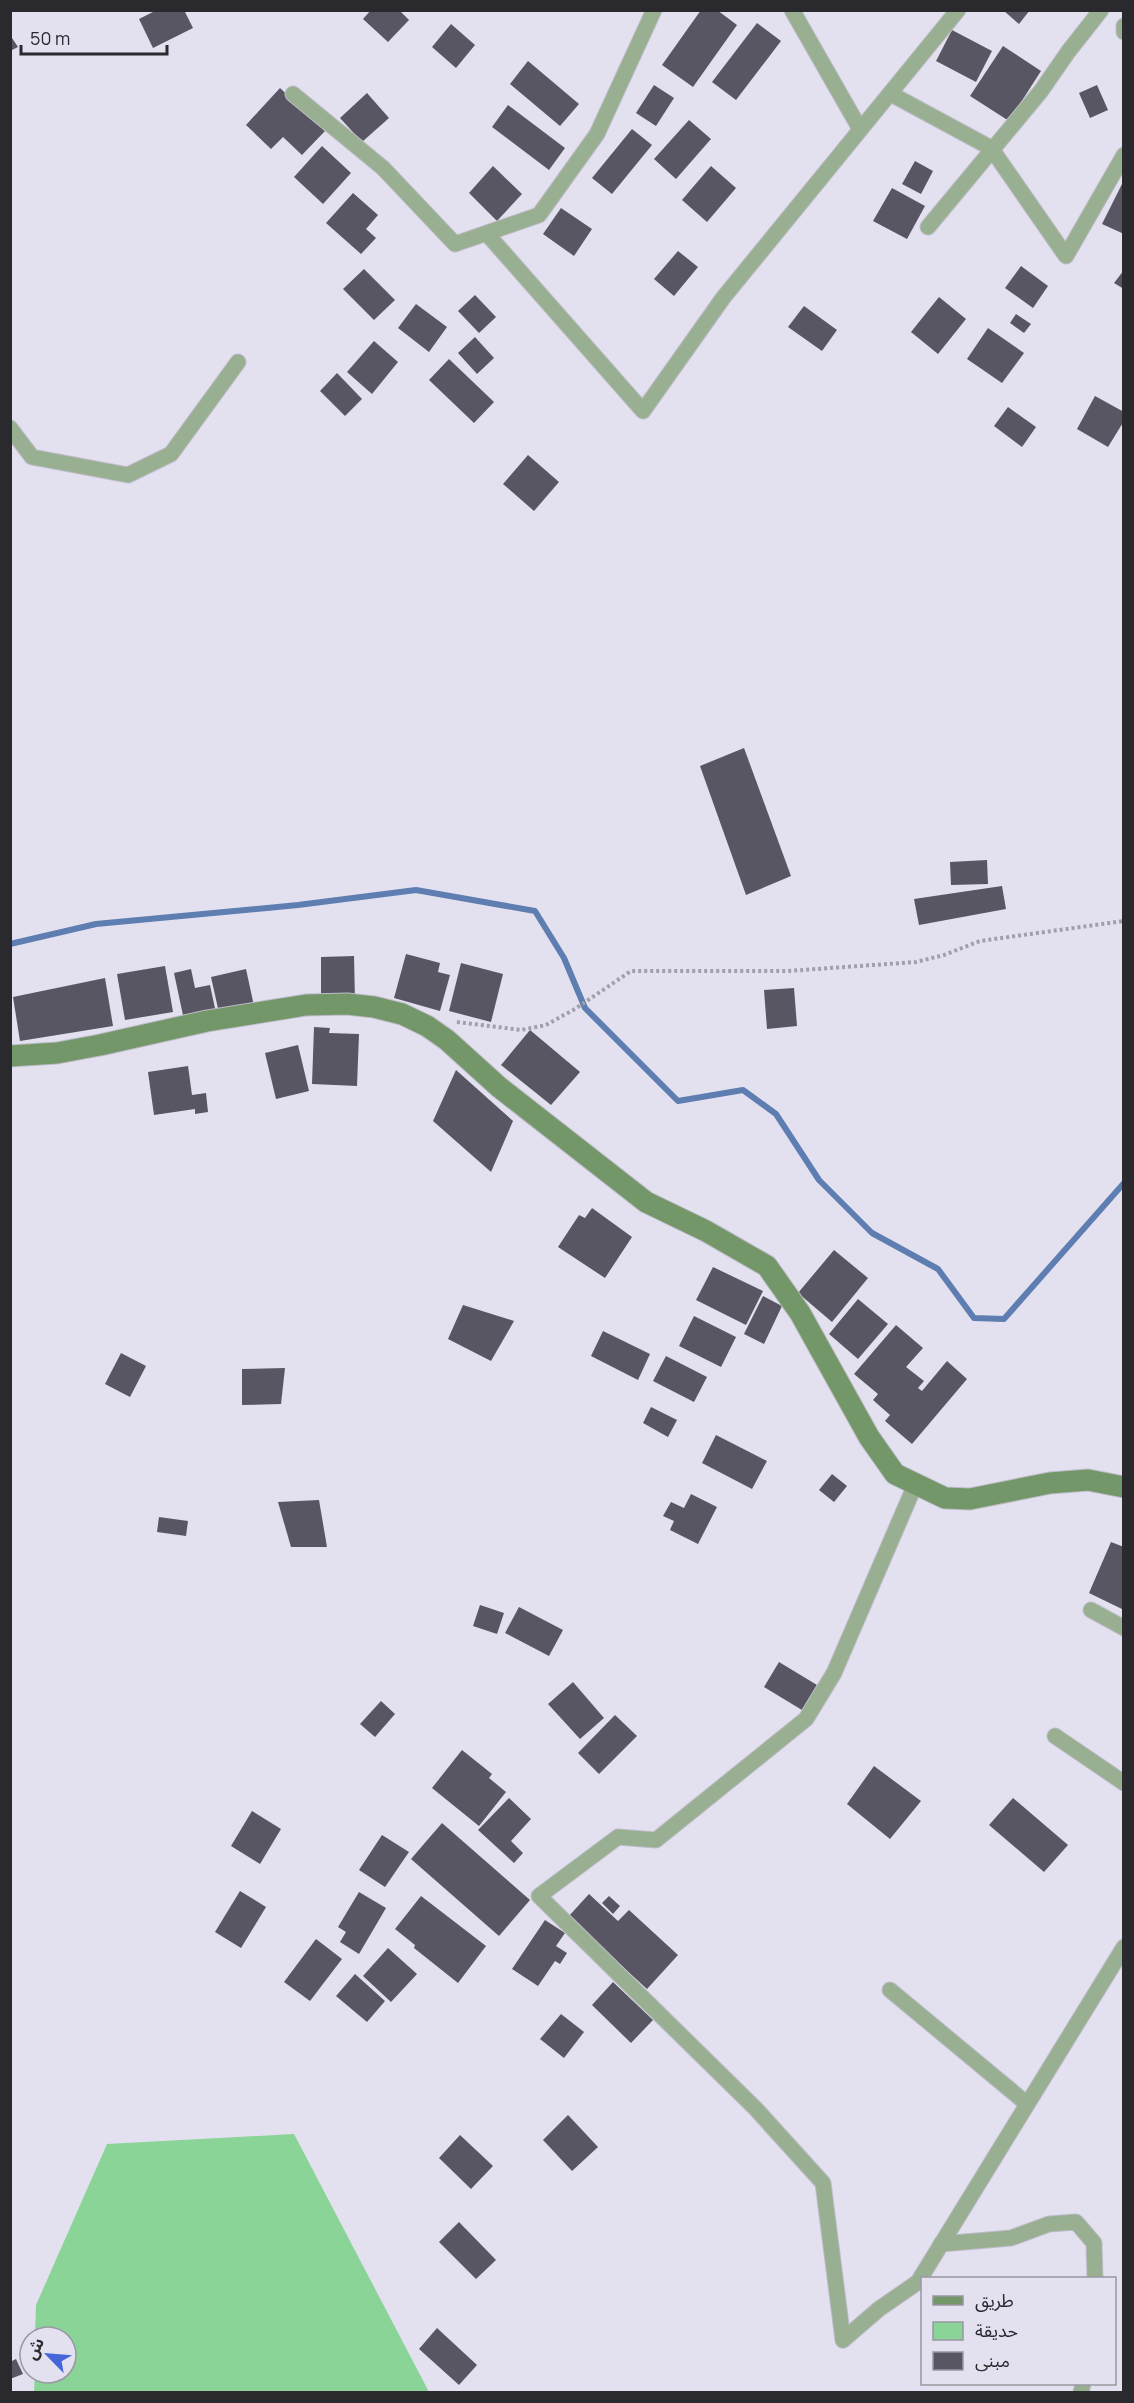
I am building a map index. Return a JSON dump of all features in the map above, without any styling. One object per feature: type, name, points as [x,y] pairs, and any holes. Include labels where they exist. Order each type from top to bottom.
[{"type":"main road","points":[[10,1056],[57,1053],[100,1046],[207,1021],[306,1005],[374,1007],[402,1014],[435,1032],[499,1087],[639,1197],[767,1266],[800,1312],[883,1459],[895,1474],[945,1498],[970,1499],[1069,1481],[1088,1480],[1124,1487]]},
{"type":"street","points":[[293,94],[383,168],[455,244],[488,235],[539,215],[597,134],[654,10]]},
{"type":"street","points":[[792,10],[860,129]]},
{"type":"street","points":[[488,235],[643,411],[723,298],[958,10]]},
{"type":"street","points":[[928,227],[991,148],[1041,91],[1101,10]]},
{"type":"street","points":[[1124,26],[1124,32]]},
{"type":"street","points":[[891,94],[991,148],[1066,256],[1124,154]]},
{"type":"street","points":[[10,428],[32,457],[128,475],[171,454],[238,362]]},
{"type":"street","points":[[915,1485],[834,1673],[806,1719],[656,1840],[618,1837],[539,1896],[755,2108],[823,2183],[843,2340],[879,2309],[918,2282],[1124,1947]]},
{"type":"street","points":[[1091,1610],[1124,1628]]},
{"type":"street","points":[[1055,1736],[1124,1783]]},
{"type":"street","points":[[890,1990],[1026,2103]]},
{"type":"street","points":[[941,2244],[1011,2238],[1049,2224],[1076,2222],[1094,2243],[1095,2277]]},
{"type":"path","points":[[435,1032],[455,1022],[521,1030],[546,1025],[575,1009],[631,971],[788,971],[916,962],[945,955],[980,941],[1124,921]]},
{"type":"green space","points":[[294,2134],[429,2392],[34,2392],[34,2385],[78,2385],[78,2325],[35,2325],[36,2305],[107,2144]]},
{"type":"building","points":[[157,10],[184,10],[193,28],[153,48],[139,19]]},
{"type":"building","points":[[371,10],[399,10],[409,20],[388,42],[363,19]]},
{"type":"building","points":[[701,10],[717,10],[737,25],[693,87],[662,65]]},
{"type":"building","points":[[1003,10],[1030,10],[1019,24]]},
{"type":"building","points":[[757,23],[781,41],[736,100],[712,82]]},
{"type":"building","points":[[451,24],[475,45],[456,68],[432,47]]},
{"type":"building","points":[[952,30],[992,51],[976,82],[936,61]]},
{"type":"building","points":[[10,35],[18,47],[10,51]]},
{"type":"building","points":[[1003,46],[1041,71],[1009,121],[970,96]]},
{"type":"building","points":[[528,61],[579,104],[560,126],[510,84]]},
{"type":"building","points":[[654,85],[674,98],[656,126],[636,113]]},
{"type":"building","points":[[1097,85],[1108,110],[1090,118],[1079,93]]},
{"type":"building","points":[[280,88],[325,131],[302,155],[283,137],[271,149],[246,125]]},
{"type":"building","points":[[367,93],[389,118],[362,142],[340,118]]},
{"type":"building","points":[[508,105],[565,148],[549,170],[492,127]]},
{"type":"building","points":[[689,120],[711,139],[676,179],[654,159]]},
{"type":"building","points":[[632,129],[652,145],[612,194],[592,178]]},
{"type":"building","points":[[322,146],[351,173],[323,204],[294,177]]},
{"type":"building","points":[[915,161],[933,171],[921,194],[902,184]]},
{"type":"building","points":[[493,166],[522,194],[497,221],[469,193]]},
{"type":"building","points":[[711,166],[736,188],[707,222],[682,200]]},
{"type":"building","points":[[1124,180],[1124,234],[1102,224]]},
{"type":"building","points":[[892,188],[925,206],[907,239],[873,221]]},
{"type":"building","points":[[353,193],[378,215],[366,229],[376,238],[361,254],[326,223]]},
{"type":"building","points":[[561,208],[592,229],[574,256],[543,234]]},
{"type":"building","points":[[678,251],[698,267],[674,296],[654,279]]},
{"type":"building","points":[[1021,266],[1048,286],[1033,308],[1005,288]]},
{"type":"building","points":[[364,269],[395,300],[374,320],[343,289]]},
{"type":"building","points":[[1124,270],[1124,289],[1114,283]]},
{"type":"building","points":[[475,295],[496,317],[479,333],[458,311]]},
{"type":"building","points":[[939,297],[966,319],[938,354],[911,332]]},
{"type":"building","points":[[416,304],[447,327],[429,352],[398,328]]},
{"type":"building","points":[[804,306],[837,330],[822,351],[788,327]]},
{"type":"building","points":[[1016,314],[1031,324],[1024,333],[1010,323]]},
{"type":"building","points":[[988,328],[1024,353],[1002,383],[967,359]]},
{"type":"building","points":[[475,337],[494,358],[477,374],[458,353]]},
{"type":"building","points":[[374,341],[398,362],[372,394],[347,372]]},
{"type":"building","points":[[449,359],[494,402],[474,423],[429,380]]},
{"type":"building","points":[[337,373],[362,399],[345,416],[320,391]]},
{"type":"building","points":[[1095,396],[1124,412],[1124,421],[1108,447],[1077,429]]},
{"type":"building","points":[[1008,407],[1036,427],[1022,447],[994,426]]},
{"type":"building","points":[[528,455],[559,482],[534,511],[503,484]]},
{"type":"building","points":[[744,748],[791,876],[746,895],[700,766]]},
{"type":"building","points":[[987,860],[988,884],[951,885],[950,862]]},
{"type":"building","points":[[1002,886],[1006,909],[919,925],[914,899]]},
{"type":"building","points":[[406,954],[440,963],[438,972],[450,975],[440,1011],[394,998]]},
{"type":"building","points":[[354,956],[355,1000],[321,1000],[321,957]]},
{"type":"building","points":[[461,963],[503,974],[491,1022],[449,1011]]},
{"type":"building","points":[[165,966],[173,1012],[125,1020],[117,974]]},
{"type":"building","points":[[191,969],[195,988],[210,985],[216,1013],[184,1020],[174,973]]},
{"type":"building","points":[[246,969],[254,1006],[219,1013],[211,977]]},
{"type":"building","points":[[105,978],[113,1026],[20,1041],[13,997]]},
{"type":"building","points":[[794,988],[797,1026],[767,1029],[764,990]]},
{"type":"building","points":[[314,1027],[330,1028],[329,1033],[359,1034],[357,1086],[312,1084]]},
{"type":"building","points":[[530,1030],[580,1072],[551,1105],[501,1065]]},
{"type":"building","points":[[298,1045],[309,1091],[276,1099],[265,1053]]},
{"type":"building","points":[[188,1066],[192,1095],[206,1093],[208,1112],[195,1114],[195,1109],[154,1115],[148,1072]]},
{"type":"building","points":[[456,1070],[513,1121],[491,1172],[433,1121]]},
{"type":"building","points":[[592,1208],[632,1237],[605,1278],[558,1247],[579,1215],[585,1218]]},
{"type":"building","points":[[834,1250],[868,1278],[832,1322],[798,1293]]},
{"type":"building","points":[[713,1267],[763,1291],[746,1325],[696,1300]]},
{"type":"building","points":[[763,1296],[782,1306],[764,1344],[744,1334]]},
{"type":"building","points":[[858,1299],[888,1324],[858,1359],[829,1334]]},
{"type":"building","points":[[463,1305],[514,1321],[491,1361],[448,1339]]},
{"type":"building","points":[[694,1316],[736,1337],[721,1367],[679,1346]]},
{"type":"building","points":[[896,1325],[923,1348],[906,1367],[924,1381],[918,1388],[922,1391],[947,1361],[967,1379],[912,1444],[885,1421],[890,1415],[873,1400],[878,1394],[854,1374]]},
{"type":"building","points":[[603,1331],[650,1354],[638,1380],[591,1356]]},
{"type":"building","points":[[121,1353],[146,1366],[130,1397],[105,1384]]},
{"type":"building","points":[[666,1356],[707,1377],[694,1402],[653,1381]]},
{"type":"building","points":[[285,1368],[281,1404],[242,1405],[242,1369]]},
{"type":"building","points":[[651,1407],[677,1420],[668,1437],[643,1423]]},
{"type":"building","points":[[716,1435],[767,1461],[752,1489],[702,1463]]},
{"type":"building","points":[[832,1474],[847,1486],[834,1502],[819,1490]]},
{"type":"building","points":[[691,1494],[717,1507],[698,1544],[670,1530],[674,1521],[663,1516],[671,1502],[684,1508]]},
{"type":"building","points":[[319,1500],[327,1547],[291,1547],[278,1502]]},
{"type":"building","points":[[159,1517],[188,1521],[186,1536],[157,1532]]},
{"type":"building","points":[[1111,1542],[1124,1547],[1124,1610],[1089,1593]]},
{"type":"building","points":[[480,1605],[504,1613],[497,1634],[473,1626]]},
{"type":"building","points":[[519,1607],[563,1630],[549,1656],[505,1633]]},
{"type":"building","points":[[779,1662],[817,1685],[802,1710],[764,1687]]},
{"type":"building","points":[[573,1682],[604,1718],[580,1739],[548,1704]]},
{"type":"building","points":[[381,1701],[395,1714],[375,1737],[360,1724]]},
{"type":"building","points":[[615,1715],[637,1736],[599,1774],[578,1753]]},
{"type":"building","points":[[462,1750],[492,1774],[489,1778],[506,1792],[479,1826],[432,1788]]},
{"type":"building","points":[[874,1766],[921,1801],[890,1839],[847,1804]]},
{"type":"building","points":[[509,1798],[531,1819],[511,1841],[523,1853],[514,1863],[478,1830]]},
{"type":"building","points":[[1013,1798],[1068,1845],[1044,1872],[989,1825]]},
{"type":"building","points":[[252,1811],[281,1829],[260,1864],[231,1846]]},
{"type":"building","points":[[442,1823],[530,1900],[499,1936],[411,1859]]},
{"type":"building","points":[[382,1835],[409,1852],[385,1887],[359,1870]]},
{"type":"building","points":[[240,1891],[266,1907],[241,1948],[215,1932]]},
{"type":"building","points":[[359,1892],[386,1908],[359,1954],[340,1942],[346,1932],[338,1927]]},
{"type":"building","points":[[589,1894],[618,1921],[629,1910],[678,1955],[647,1989],[568,1917]]},
{"type":"building","points":[[421,1896],[486,1946],[458,1983],[414,1948],[415,1945],[395,1929]]},
{"type":"building","points":[[609,1896],[620,1906],[613,1914],[602,1903]]},
{"type":"building","points":[[545,1920],[565,1933],[556,1946],[567,1953],[560,1964],[555,1961],[538,1986],[512,1969]]},
{"type":"building","points":[[316,1939],[342,1959],[310,2001],[284,1982]]},
{"type":"building","points":[[388,1948],[417,1974],[391,2002],[363,1976]]},
{"type":"building","points":[[355,1974],[385,2001],[367,2022],[336,1996]]},
{"type":"building","points":[[613,1982],[653,2020],[631,2043],[592,2005]]},
{"type":"building","points":[[561,2014],[584,2032],[564,2058],[540,2039]]},
{"type":"building","points":[[568,2115],[598,2147],[572,2171],[543,2140]]},
{"type":"building","points":[[460,2135],[493,2166],[471,2189],[439,2158]]},
{"type":"building","points":[[459,2222],[496,2260],[476,2279],[439,2242]]},
{"type":"building","points":[[437,2328],[477,2365],[459,2385],[419,2349]]},
{"type":"building","points":[[16,2359],[18,2376],[10,2379],[10,2362]]},
{"type":"waterway","points":[[10,944],[96,924],[298,905],[416,890],[535,911],[564,958],[585,1008],[678,1101],[743,1090],[776,1114],[819,1180],[872,1233],[938,1269],[974,1318],[1004,1319],[1124,1183]]}]
